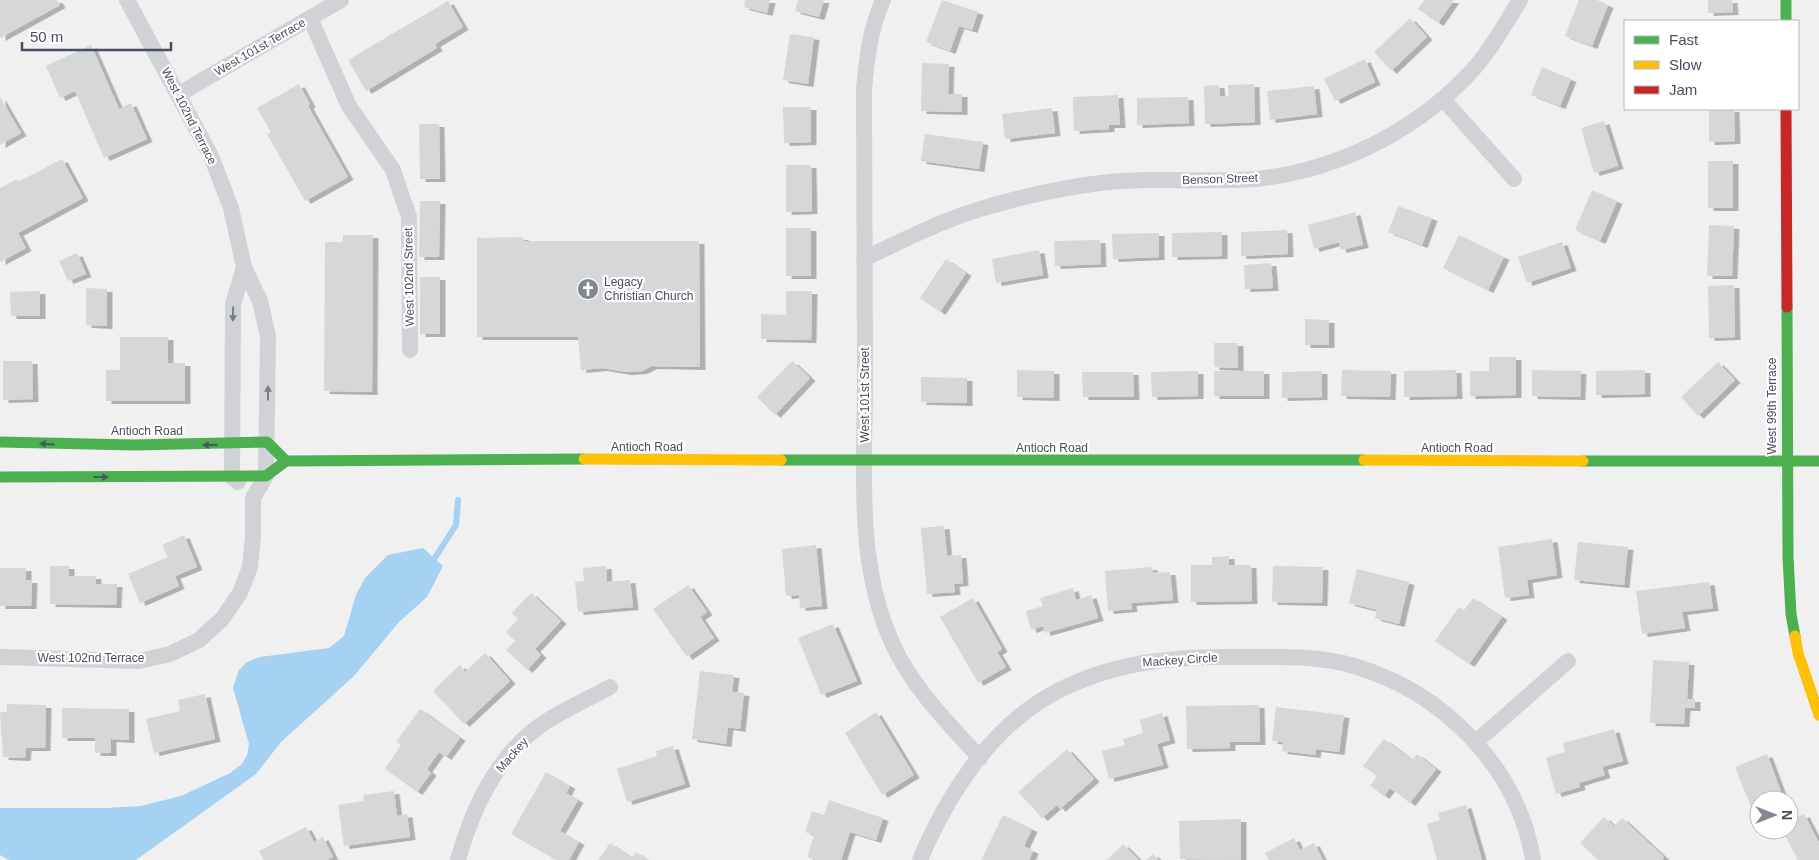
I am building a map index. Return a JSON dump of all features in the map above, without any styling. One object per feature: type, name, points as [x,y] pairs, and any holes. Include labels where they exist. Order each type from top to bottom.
[{"type":"main road","points":[[1786,0],[1786,20]]},
{"type":"main road","name":"West 99th Terrace","points":[[1786,110],[1786,462],[1788,557],[1791,614],[1798,653],[1817,705]]},
{"type":"main road","name":"Antioch Road","points":[[0,442],[68,445],[266,442]]},
{"type":"main road","points":[[0,477],[266,476],[286,461],[266,442]]},
{"type":"main road","name":"Antioch Road","points":[[286,461],[408,459],[1819,461]]},
{"type":"street","name":"West 102nd Terrace","points":[[126,0],[179,94],[211,156],[231,208],[244,266],[260,301],[268,336],[266,476]]},
{"type":"street","name":"West 101st Street","points":[[883,0],[876,15],[868,46],[864,89],[865,461],[868,560],[878,605],[893,644],[908,672],[937,711],[980,758]]},
{"type":"street","name":"Benson Street","points":[[864,258],[965,214],[1031,196],[1095,184],[1148,180],[1255,179],[1302,172],[1350,157],[1408,124],[1443,99],[1467,77],[1490,49],[1520,0]]},
{"type":"street","name":"West 101st Terrace","points":[[179,94],[310,18],[333,2]]},
{"type":"street","name":"West 102nd Street","points":[[310,18],[349,106],[393,170],[408,217],[410,350]]},
{"type":"street","points":[[1443,99],[1514,179]]},
{"type":"street","name":"West 102nd Terrace","points":[[232,477],[233,304],[244,266]]},
{"type":"street","points":[[232,477],[253,498],[266,476]]},
{"type":"street","name":"West 102nd Terrace","points":[[0,657],[139,661],[170,654],[199,640],[222,620],[240,593],[250,567],[253,536],[253,498]]},
{"type":"street","name":"Mackey Circle","points":[[920,860],[947,806],[980,758],[1005,730],[1054,693],[1095,674],[1143,661],[1177,658],[1301,658],[1354,666],[1402,684],[1436,706],[1477,741],[1494,764],[1513,798],[1525,826],[1533,860]]},
{"type":"street","points":[[1477,741],[1568,661]]},
{"type":"street","name":"Mackey","points":[[458,860],[468,826],[479,800],[500,767],[528,736],[553,718],[610,687]]},
{"type":"water","points":[[423,548],[443,566],[427,597],[399,622],[354,676],[281,742],[256,774],[136,860],[9,860],[0,855],[0,808],[106,808],[141,806],[181,796],[230,773],[242,764],[247,755],[249,744],[233,688],[239,670],[247,662],[260,657],[329,648],[344,636],[356,595],[365,578],[388,555]]},
{"type":"building","points":[[0,0],[57,0],[60,5],[0,38]]},
{"type":"building","points":[[745,0],[770,0],[767,13],[744,7]]},
{"type":"building","points":[[798,0],[824,0],[819,17],[795,11]]},
{"type":"building","points":[[942,0],[978,12],[972,30],[959,26],[950,51],[926,42]]},
{"type":"building","points":[[1424,0],[1454,0],[1438,23],[1418,9]]},
{"type":"building","points":[[1579,0],[1597,0],[1608,5],[1592,46],[1565,36]]},
{"type":"building","points":[[1708,0],[1732,0],[1733,12],[1708,13]]},
{"type":"building","points":[[448,1],[463,27],[435,44],[437,48],[366,91],[348,60]]},
{"type":"building","points":[[1410,18],[1427,37],[1391,71],[1374,52]]},
{"type":"building","points":[[790,34],[814,37],[808,84],[783,80]]},
{"type":"building","points":[[91,45],[119,109],[131,103],[147,139],[104,158],[75,91],[60,98],[46,66]]},
{"type":"building","points":[[1365,59],[1375,82],[1335,101],[1324,79]]},
{"type":"building","points":[[922,63],[949,64],[948,94],[962,94],[962,112],[921,111]]},
{"type":"building","points":[[1542,67],[1571,79],[1560,106],[1531,95]]},
{"type":"building","points":[[299,84],[310,104],[308,106],[348,177],[305,201],[267,134],[271,132],[257,108]]},
{"type":"building","points":[[1254,84],[1255,122],[1205,124],[1204,86],[1219,85],[1220,96],[1229,96],[1228,85]]},
{"type":"building","points":[[1314,86],[1317,114],[1270,120],[1267,91]]},
{"type":"building","points":[[1118,95],[1120,125],[1109,125],[1109,129],[1074,131],[1073,97]]},
{"type":"building","points":[[0,97],[21,133],[0,145]]},
{"type":"building","points":[[1188,97],[1189,123],[1137,125],[1137,98]]},
{"type":"building","points":[[783,107],[811,107],[811,142],[784,143]]},
{"type":"building","points":[[1052,108],[1055,133],[1005,139],[1002,114]]},
{"type":"building","points":[[1709,110],[1734,110],[1735,141],[1709,142]]},
{"type":"building","points":[[1604,121],[1618,166],[1594,173],[1581,128]]},
{"type":"building","points":[[419,124],[439,124],[440,179],[420,179]]},
{"type":"building","points":[[925,134],[983,142],[979,169],[921,161]]},
{"type":"building","points":[[62,159],[83,198],[18,233],[26,248],[0,262],[0,188],[17,179],[18,182]]},
{"type":"building","points":[[1708,161],[1733,161],[1733,208],[1708,208]]},
{"type":"building","points":[[786,165],[811,165],[812,211],[786,212]]},
{"type":"building","points":[[1592,190],[1617,201],[1600,241],[1575,230]]},
{"type":"building","points":[[420,201],[440,201],[439,257],[419,257]]},
{"type":"building","points":[[1398,206],[1432,218],[1422,245],[1388,232]]},
{"type":"building","points":[[1355,212],[1363,245],[1341,250],[1339,242],[1314,249],[1308,225]]},
{"type":"building","points":[[1709,225],[1734,226],[1732,276],[1707,276]]},
{"type":"building","points":[[786,228],[811,228],[811,276],[786,276]]},
{"type":"building","points":[[1287,230],[1288,254],[1241,256],[1241,232]]},
{"type":"building","points":[[1222,232],[1222,256],[1172,257],[1172,233]]},
{"type":"building","points":[[1159,233],[1159,257],[1113,259],[1112,234]]},
{"type":"building","points":[[343,235],[373,235],[372,392],[324,391],[325,242],[343,242]]},
{"type":"building","points":[[1459,235],[1504,257],[1488,290],[1443,268]]},
{"type":"building","name":"Legacy Christian Church","points":[[523,237],[524,241],[699,241],[700,367],[652,366],[642,371],[626,372],[602,368],[581,370],[578,337],[477,337],[477,238]]},
{"type":"building","points":[[1100,240],[1101,264],[1055,266],[1054,241]]},
{"type":"building","points":[[1562,242],[1571,268],[1527,283],[1518,257]]},
{"type":"building","points":[[1039,250],[1043,275],[996,283],[992,259]]},
{"type":"building","points":[[77,253],[86,274],[68,281],[59,261]]},
{"type":"building","points":[[946,259],[966,273],[940,312],[920,298]]},
{"type":"building","points":[[1271,263],[1273,288],[1245,289],[1244,265]]},
{"type":"building","points":[[420,277],[440,277],[440,334],[420,334]]},
{"type":"building","points":[[1734,285],[1735,337],[1709,338],[1708,286]]},
{"type":"building","points":[[86,288],[107,289],[107,326],[86,325]]},
{"type":"building","points":[[40,291],[40,316],[11,316],[10,292]]},
{"type":"building","points":[[786,291],[812,291],[811,340],[761,339],[761,314],[786,315]]},
{"type":"building","points":[[1305,319],[1329,320],[1329,345],[1305,345]]},
{"type":"building","points":[[120,337],[168,337],[168,363],[185,363],[185,401],[106,401],[106,370],[120,370]]},
{"type":"building","points":[[1214,343],[1238,343],[1238,368],[1214,367]]},
{"type":"building","points":[[1489,357],[1516,357],[1516,395],[1470,396],[1470,371],[1489,371]]},
{"type":"building","points":[[3,361],[32,361],[33,399],[3,400]]},
{"type":"building","points":[[792,361],[810,378],[775,415],[757,397]]},
{"type":"building","points":[[1718,362],[1735,380],[1698,416],[1681,397]]},
{"type":"building","points":[[1017,370],[1054,371],[1054,398],[1017,397]]},
{"type":"building","points":[[1342,370],[1391,371],[1390,397],[1341,396]]},
{"type":"building","points":[[1456,370],[1457,396],[1404,397],[1404,371]]},
{"type":"building","points":[[1532,370],[1581,371],[1580,397],[1532,396]]},
{"type":"building","points":[[1645,370],[1645,394],[1596,395],[1596,371]]},
{"type":"building","points":[[1198,371],[1198,396],[1152,397],[1151,372]]},
{"type":"building","points":[[1214,371],[1264,371],[1264,396],[1214,396]]},
{"type":"building","points":[[1322,371],[1322,397],[1282,398],[1282,372]]},
{"type":"building","points":[[1082,372],[1133,372],[1134,397],[1083,397]]},
{"type":"building","points":[[921,377],[967,378],[967,403],[921,402]]},
{"type":"building","points":[[944,526],[947,556],[961,555],[963,583],[954,584],[955,592],[927,594],[921,528]]},
{"type":"building","points":[[184,535],[197,567],[175,576],[179,586],[140,603],[128,574],[168,557],[162,545]]},
{"type":"building","points":[[1552,539],[1557,575],[1527,580],[1529,595],[1505,598],[1498,547]]},
{"type":"building","points":[[1578,542],[1628,547],[1624,585],[1574,580]]},
{"type":"building","points":[[816,545],[822,606],[800,608],[799,595],[786,596],[782,549]]},
{"type":"building","points":[[1229,556],[1229,565],[1251,565],[1252,601],[1191,602],[1191,565],[1212,565],[1212,557]]},
{"type":"building","points":[[50,566],[69,566],[69,576],[96,576],[96,584],[117,584],[116,605],[50,604]]},
{"type":"building","points":[[606,566],[607,582],[630,580],[633,607],[578,612],[575,582],[584,581],[583,568]]},
{"type":"building","points":[[1273,566],[1323,567],[1322,603],[1272,602]]},
{"type":"building","points":[[1152,567],[1153,573],[1170,572],[1173,600],[1131,603],[1132,609],[1108,611],[1105,571]]},
{"type":"building","points":[[0,568],[26,568],[26,580],[32,580],[31,606],[0,606]]},
{"type":"building","points":[[1357,569],[1409,582],[1399,624],[1375,618],[1377,610],[1349,603]]},
{"type":"building","points":[[1709,582],[1713,608],[1682,612],[1685,628],[1642,634],[1636,591]]},
{"type":"building","points":[[688,585],[707,612],[700,617],[714,638],[687,657],[653,609]]},
{"type":"building","points":[[1073,588],[1076,600],[1091,595],[1098,618],[1045,633],[1043,626],[1031,630],[1026,611],[1043,606],[1040,598]]},
{"type":"building","points":[[531,593],[561,621],[535,649],[541,655],[527,670],[506,650],[515,641],[506,632],[518,619],[512,613]]},
{"type":"building","points":[[973,598],[1002,649],[997,652],[1006,667],[978,683],[940,617]]},
{"type":"building","points":[[1473,598],[1502,617],[1469,664],[1435,641],[1459,607],[1464,610]]},
{"type":"building","points":[[833,624],[857,681],[821,695],[798,638]]},
{"type":"building","points":[[485,653],[510,681],[464,724],[433,691],[460,665],[465,672]]},
{"type":"building","points":[[1653,660],[1689,662],[1687,699],[1695,699],[1695,708],[1685,708],[1684,724],[1650,723]]},
{"type":"building","points":[[700,671],[734,675],[732,692],[744,693],[740,729],[728,727],[726,744],[692,739]]},
{"type":"building","points":[[205,694],[215,739],[154,753],[146,719],[180,711],[178,700]]},
{"type":"building","points":[[7,704],[46,705],[45,748],[26,748],[25,758],[3,757],[0,712],[7,712]]},
{"type":"building","points":[[1259,705],[1260,742],[1230,742],[1230,748],[1187,749],[1186,706]]},
{"type":"building","points":[[1276,707],[1344,715],[1339,752],[1316,749],[1315,755],[1282,751],[1283,742],[1272,741]]},
{"type":"building","points":[[62,708],[129,709],[129,740],[111,739],[111,753],[95,753],[95,738],[62,738]]},
{"type":"building","points":[[420,709],[460,738],[446,757],[439,752],[427,769],[431,773],[417,792],[385,769],[401,745],[396,742]]},
{"type":"building","points":[[876,712],[914,775],[882,795],[845,733]]},
{"type":"building","points":[[1162,713],[1170,740],[1157,744],[1163,765],[1109,779],[1102,751],[1125,745],[1123,739],[1143,733],[1140,720]]},
{"type":"building","points":[[1614,729],[1623,761],[1602,767],[1605,775],[1579,783],[1580,787],[1556,794],[1546,758],[1565,752],[1563,743]]},
{"type":"building","points":[[1384,739],[1412,760],[1417,754],[1436,769],[1410,803],[1390,788],[1384,796],[1370,786],[1377,776],[1363,766]]},
{"type":"building","points":[[673,746],[685,784],[627,802],[617,769],[657,756],[656,751]]},
{"type":"building","points":[[1067,749],[1094,779],[1060,809],[1057,805],[1042,818],[1018,792]]},
{"type":"building","points":[[1767,754],[1780,790],[1749,790],[1749,802],[1735,767]]},
{"type":"building","points":[[546,772],[570,786],[566,793],[578,800],[560,831],[579,842],[569,860],[556,860],[511,834]]},
{"type":"building","points":[[394,791],[397,816],[407,814],[410,837],[344,846],[338,805],[364,801],[363,795]]},
{"type":"building","points":[[829,800],[883,818],[876,840],[850,832],[841,860],[817,860],[807,857],[814,835],[805,832],[812,811],[824,815]]},
{"type":"building","points":[[1466,805],[1482,860],[1437,860],[1427,824],[1440,820],[1438,813]]},
{"type":"building","points":[[1804,814],[1819,843],[1819,860],[1798,860],[1787,840],[1799,840],[1799,817]]},
{"type":"building","points":[[1003,815],[1032,829],[1024,846],[1033,851],[1029,860],[981,860]]},
{"type":"building","points":[[1604,817],[1614,826],[1622,818],[1664,857],[1662,860],[1598,860],[1580,843]]},
{"type":"building","points":[[1241,819],[1241,860],[1180,859],[1179,821]]},
{"type":"building","points":[[306,827],[314,842],[323,837],[333,857],[327,860],[264,860],[259,851]]},
{"type":"building","points":[[1294,838],[1300,850],[1314,843],[1323,860],[1269,860],[1265,853]]},
{"type":"building","points":[[610,843],[632,858],[636,852],[648,860],[598,860]]},
{"type":"building","points":[[1123,844],[1139,860],[1107,860]]},
{"type":"building","points":[[1153,854],[1159,860],[1146,860]]},
{"type":"waterway","points":[[431,564],[456,525],[458,500]]},
{"type":"traffic: fast","points":[[1786,0],[1786,20]]},
{"type":"traffic: fast","points":[[1787,307],[1788,557],[1791,614],[1795,636]]},
{"type":"traffic: fast","points":[[0,442],[134,445],[267,442],[286,461]]},
{"type":"traffic: fast","points":[[0,477],[266,476],[286,461],[584,459]]},
{"type":"traffic: fast","points":[[781,460],[1364,460]]},
{"type":"traffic: fast","points":[[1583,461],[1819,461]]},
{"type":"traffic: slow","points":[[584,459],[781,460]]},
{"type":"traffic: slow","points":[[1364,460],[1583,461]]},
{"type":"traffic: slow","points":[[1795,636],[1798,653],[1819,715]]},
{"type":"traffic: jam","points":[[1786,110],[1787,307]]},
{"type":"place","name":"Legacy Christian Church","points":[[588,289]]}]
